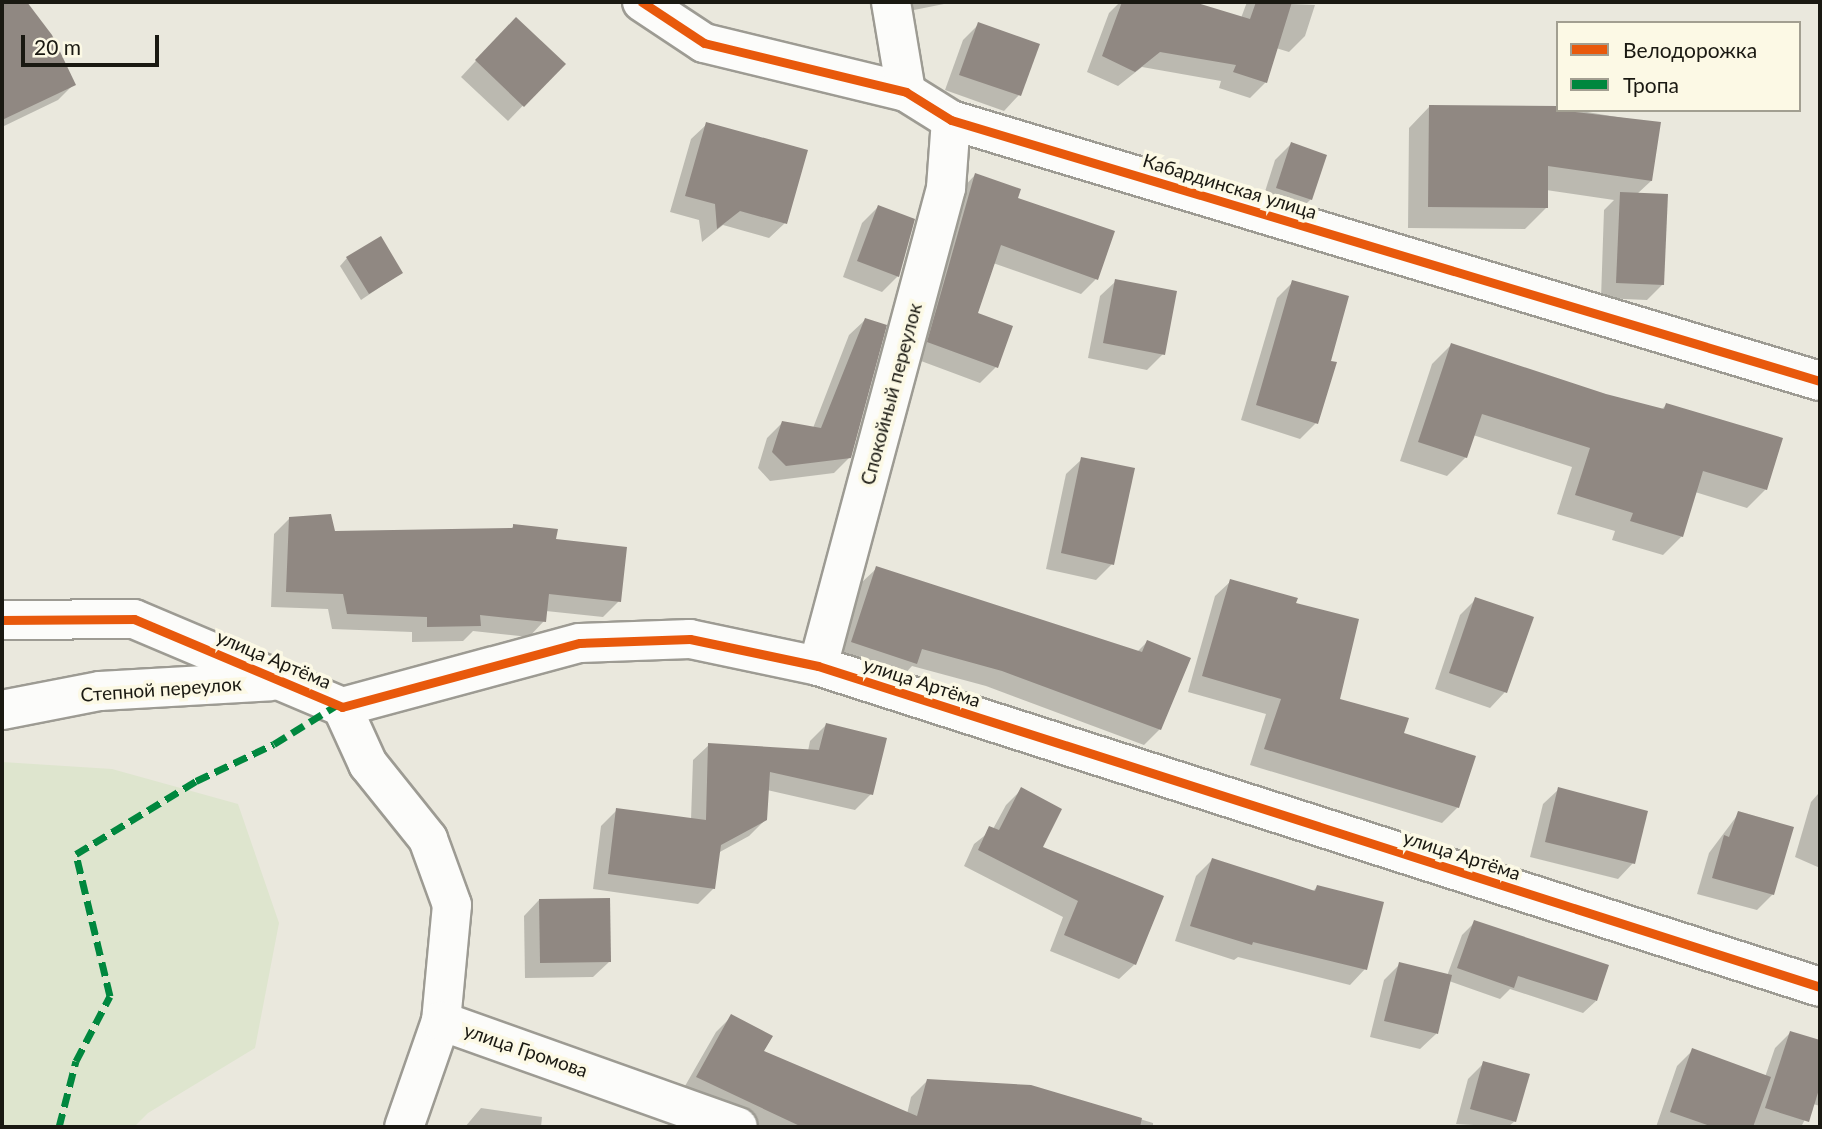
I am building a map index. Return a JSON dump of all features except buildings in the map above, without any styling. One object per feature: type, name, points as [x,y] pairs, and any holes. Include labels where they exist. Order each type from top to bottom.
[{"type":"street","name":"Кабардинская улица","points":[[642,2],[704,43],[906,92],[951,120],[1820,381]]},
{"type":"street","points":[[891,2],[906,92]]},
{"type":"street","name":"Спокойный переулок","points":[[818,666],[946,188],[951,120]]},
{"type":"street","name":"улица Артёма","points":[[2,620],[26,616],[134,620],[342,707],[580,643],[690,639],[818,666],[1820,987]]},
{"type":"street","name":"Степной переулок","points":[[2,710],[100,691],[280,681]]},
{"type":"street","name":"улица Громова","points":[[342,707],[368,764],[428,839],[452,905],[441,1021],[738,1127]]},
{"type":"street","points":[[404,1127],[441,1021]]},
{"type":"green space","points":[[2,762],[112,769],[238,804],[279,923],[255,1048],[148,1113],[134,1127],[2,1127]]},
{"type":"marked path","points":[[59,1127],[76,1061],[110,996],[76,854],[196,781],[274,744],[337,705]]},
{"type":"cycle path","points":[[642,2],[704,43],[906,92],[951,120],[1820,381]]},
{"type":"cycle path","points":[[2,620],[134,619],[342,707],[580,643],[690,639],[818,666],[1820,987]]}]
